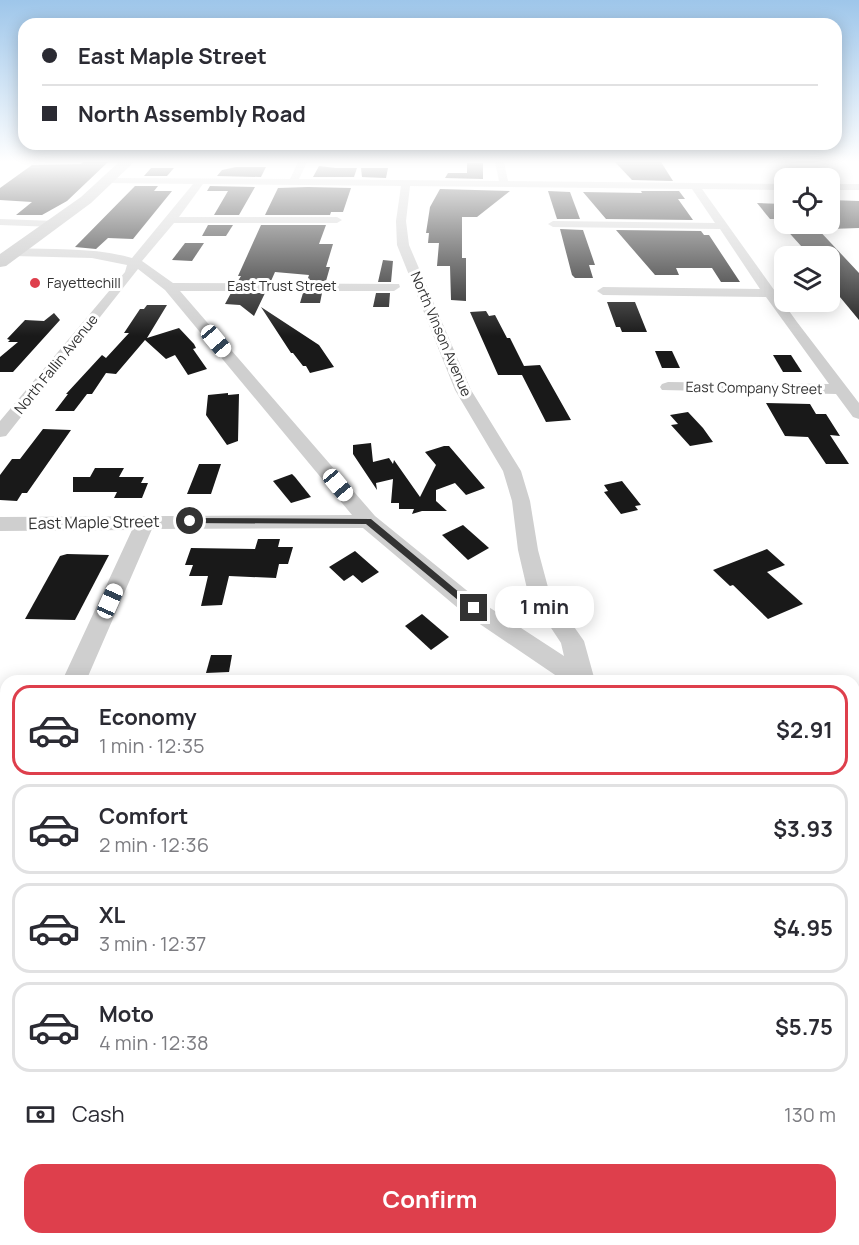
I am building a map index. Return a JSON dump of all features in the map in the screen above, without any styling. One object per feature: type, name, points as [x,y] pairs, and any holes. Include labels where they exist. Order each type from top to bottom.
[{"type":"main road","points":[[7,257],[60,220]]},
{"type":"street","name":"North Fallin Avenue","points":[[0,432],[131,273],[134,263],[171,220]]},
{"type":"street","name":"North Vinson Avenue","points":[[401,220],[403,244],[464,390],[512,471],[521,501],[528,550],[539,593],[572,641],[580,675]]},
{"type":"street","points":[[719,220],[859,414]]},
{"type":"street","points":[[0,222],[55,224]]},
{"type":"street","points":[[552,224],[723,226]]},
{"type":"street","points":[[7,257],[100,256],[134,263],[148,270],[170,287],[368,521],[474,608],[574,675]]},
{"type":"street","name":"East Trust Street","points":[[170,287],[394,287]]},
{"type":"street","points":[[603,291],[771,293]]},
{"type":"street","name":"East Company Street","points":[[668,387],[841,389]]},
{"type":"street","points":[[77,675],[146,521]]},
{"type":"street","name":"East Maple Street","points":[[0,524],[146,521],[368,521]]},
{"type":"building","points":[[101,220],[148,220],[133,239],[108,238],[96,249],[75,247]]},
{"type":"building","points":[[428,220],[462,220],[462,258],[466,258],[466,301],[451,300],[450,266],[437,266],[439,243],[428,243],[429,233],[426,233]]},
{"type":"building","points":[[840,220],[859,220],[859,228],[840,229]]},
{"type":"building","points":[[208,225],[233,225],[226,236],[202,236]]},
{"type":"building","points":[[261,225],[326,225],[319,244],[333,244],[326,267],[330,267],[326,281],[307,281],[309,275],[275,272],[271,281],[238,281],[241,276],[238,276]]},
{"type":"building","points":[[560,229],[583,230],[595,265],[589,265],[593,278],[575,278],[572,275]]},
{"type":"building","points":[[616,230],[701,231],[704,235],[709,235],[740,282],[721,282],[712,268],[676,268],[679,275],[655,275]]},
{"type":"building","points":[[790,234],[822,234],[834,246],[801,246]]},
{"type":"building","points":[[185,243],[204,243],[192,261],[172,260]]},
{"type":"building","points":[[840,253],[859,273],[859,320],[840,297]]},
{"type":"building","points":[[383,260],[393,261],[391,282],[378,282]]},
{"type":"building","points":[[231,293],[265,293],[254,316],[240,305],[225,304]]},
{"type":"building","points":[[303,293],[322,293],[320,303],[300,303]]},
{"type":"building","points":[[376,293],[390,293],[389,307],[373,307]]},
{"type":"building","points":[[607,302],[635,302],[647,332],[622,332],[620,327],[616,327]]},
{"type":"building","points":[[147,305],[167,305],[147,338],[179,328],[194,344],[196,348],[193,349],[207,369],[188,375],[175,355],[166,359],[145,340],[116,374],[106,373],[92,394],[87,394],[74,411],[55,411],[68,394],[66,394],[102,355],[106,358],[129,333],[124,333],[140,309],[144,309]]},
{"type":"building","points":[[261,307],[319,345],[334,367],[310,373],[306,366],[303,366],[291,353]]},
{"type":"building","points":[[486,311],[489,316],[495,315],[524,366],[540,365],[571,420],[546,422],[522,375],[498,375],[470,312]]},
{"type":"building","points":[[54,313],[60,320],[13,372],[0,372],[0,357],[18,342],[8,342],[10,340],[7,339],[25,320],[44,321]]},
{"type":"building","points":[[655,351],[672,351],[680,368],[662,368]]},
{"type":"building","points":[[773,355],[791,355],[802,372],[783,372]]},
{"type":"building","points":[[228,393],[228,395],[239,394],[238,441],[227,445],[206,415],[208,395]]},
{"type":"building","points":[[766,403],[810,404],[816,414],[826,414],[840,436],[830,435],[849,464],[826,464],[808,437],[785,436]]},
{"type":"building","points":[[688,412],[713,442],[690,446],[671,425],[678,424],[670,415]]},
{"type":"building","points":[[43,429],[71,430],[27,493],[22,493],[17,501],[0,500],[0,475],[12,459],[20,459]]},
{"type":"building","points":[[371,443],[373,462],[389,458],[393,464],[394,460],[420,497],[436,465],[425,452],[444,446],[449,446],[485,488],[466,495],[455,483],[436,490],[436,501],[447,511],[422,511],[412,514],[414,509],[399,509],[399,503],[391,503],[393,479],[376,483],[377,490],[353,454],[353,445]]},
{"type":"building","points":[[199,464],[221,464],[211,494],[187,494]]},
{"type":"building","points":[[95,468],[124,468],[119,477],[144,477],[141,483],[148,483],[142,498],[114,498],[117,492],[73,492],[73,477],[90,477]]},
{"type":"building","points":[[292,474],[311,497],[291,503],[273,481]]},
{"type":"building","points":[[622,481],[641,505],[635,506],[638,510],[621,514],[604,492],[608,491],[604,485]]},
{"type":"building","points":[[463,525],[489,548],[468,560],[442,535]]},
{"type":"building","points":[[258,539],[280,539],[278,547],[293,547],[288,564],[279,564],[276,578],[229,576],[222,605],[201,606],[208,576],[189,576],[193,565],[185,565],[191,548],[255,549]]},
{"type":"building","points":[[767,549],[785,565],[767,572],[803,604],[768,619],[733,585],[730,586],[713,570]]},
{"type":"building","points":[[355,551],[379,572],[362,583],[353,575],[344,581],[329,567]]},
{"type":"building","points":[[67,554],[109,555],[75,620],[25,619],[60,556]]},
{"type":"building","points":[[422,614],[449,637],[431,650],[405,626]]},
{"type":"building","points":[[211,655],[232,655],[229,672],[206,673]]},
{"type":"place","name":"Fayettechill","points":[[35,283]]},
{"type":"route","points":[[190,521],[368,521],[474,608]]}]
